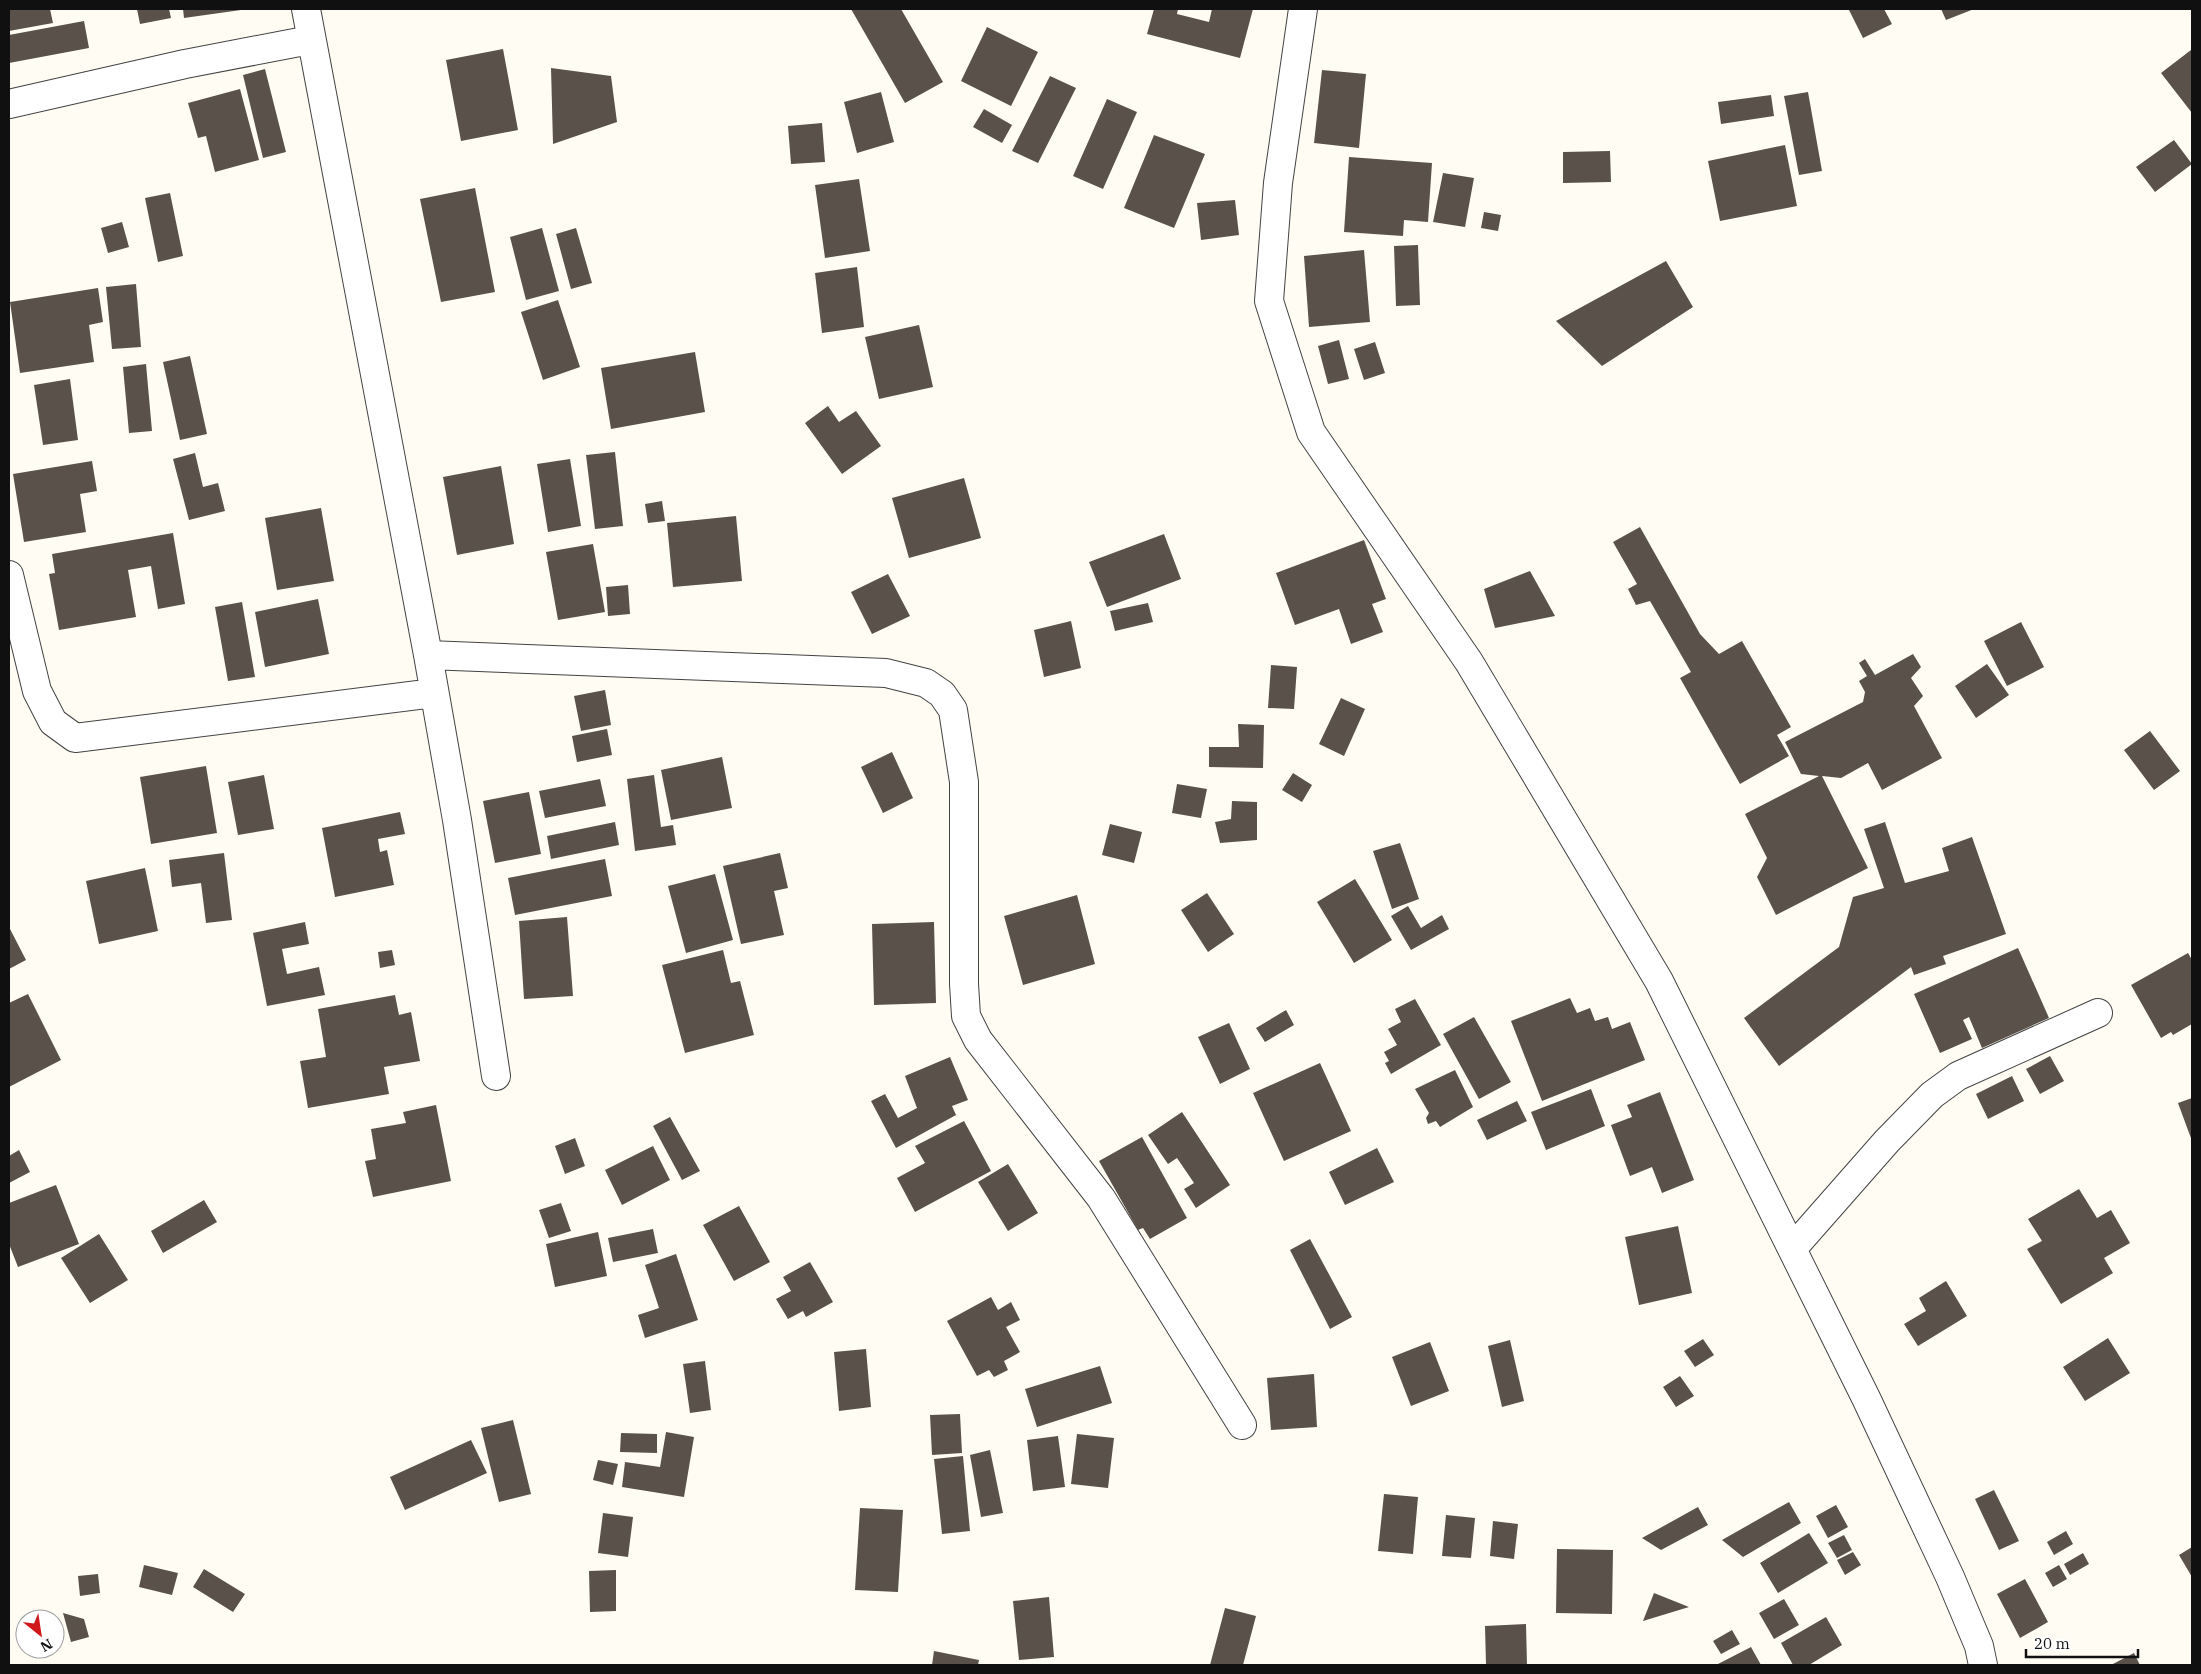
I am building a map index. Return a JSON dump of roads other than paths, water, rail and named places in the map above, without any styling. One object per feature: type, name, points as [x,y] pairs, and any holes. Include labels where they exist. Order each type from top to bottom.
[{"type":"street","points":[[306,9],[310,40],[428,655],[457,820],[496,1076]]},
{"type":"street","points":[[1303,9],[1278,183],[1269,301],[1311,432],[1469,662],[1659,981],[1866,1398],[1950,1576],[1978,1646],[1983,1665]]},
{"type":"street","points":[[9,104],[185,64],[310,40]]},
{"type":"street","points":[[9,574],[37,691],[53,722],[75,738],[434,693]]},
{"type":"street","points":[[428,655],[886,673],[926,682],[942,694],[953,710],[964,782],[964,984],[966,1016],[978,1040],[1101,1198],[1242,1425]]},
{"type":"street","points":[[1792,1249],[1932,1095],[1958,1076],[2098,1013]]}]
